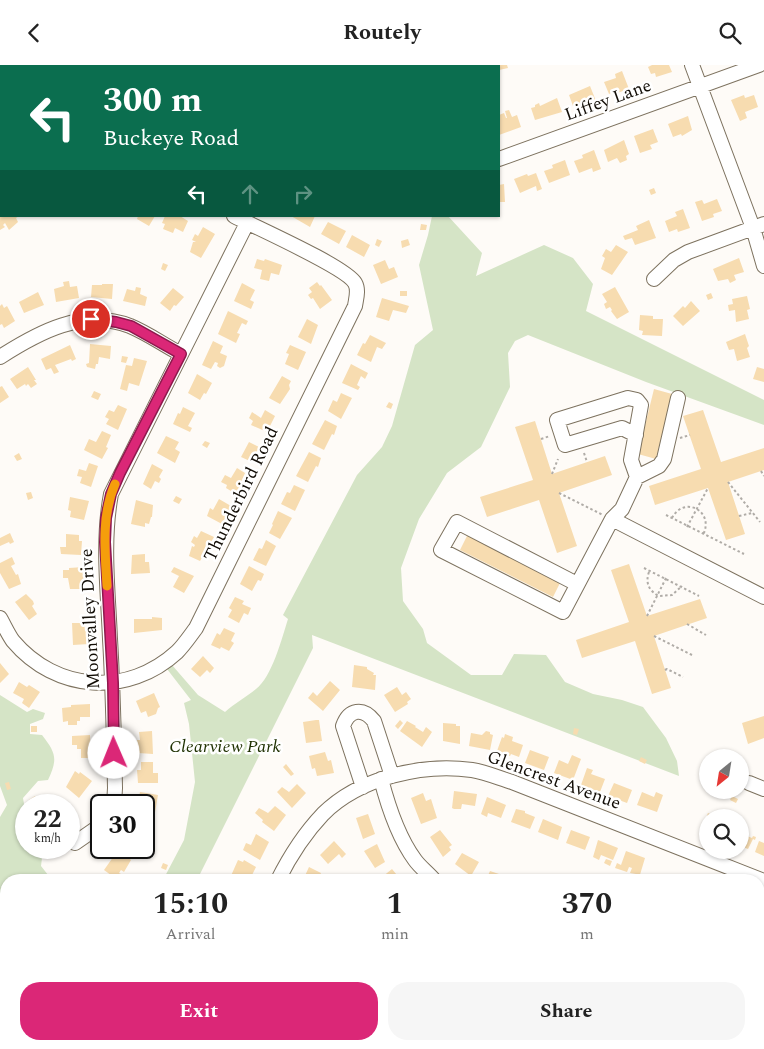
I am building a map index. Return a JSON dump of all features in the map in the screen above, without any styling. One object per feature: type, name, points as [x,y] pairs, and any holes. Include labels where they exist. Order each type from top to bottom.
[{"type":"street","points":[[692,65],[758,226],[764,266]]},
{"type":"street","name":"Liffey Lane","points":[[500,159],[759,65]]},
{"type":"street","name":"Moonvalley Drive","points":[[115,794],[113,683],[105,542],[106,518],[111,494],[181,354],[240,219]]},
{"type":"street","name":"Thunderbird Road","points":[[0,618],[12,639],[25,653],[49,671],[82,683],[113,683],[136,678],[161,665],[179,651],[196,627],[355,306],[358,292],[356,284],[349,276],[240,219]]},
{"type":"street","points":[[654,279],[674,260],[688,252],[758,226]]},
{"type":"street","points":[[0,357],[45,331],[74,321],[91,319],[131,326],[181,354]]},
{"type":"street","points":[[578,584],[457,521],[441,550],[563,612],[578,584],[612,519],[622,509],[637,477],[659,465],[664,459],[678,397]]},
{"type":"street","points":[[636,435],[622,428],[565,445],[557,420],[628,398],[637,400],[641,405],[636,435],[631,460],[637,477]]},
{"type":"street","points":[[612,519],[764,597]]},
{"type":"street","points":[[363,787],[343,726],[347,716],[361,711],[368,714],[374,721],[385,755],[386,799],[404,842],[415,860],[428,874]]},
{"type":"street","name":"Glencrest Avenue","points":[[281,874],[289,857],[303,837],[324,813],[363,787],[386,777],[414,770],[443,768],[473,770],[512,782],[746,874]]},
{"type":"street","points":[[749,783],[764,789]]},
{"type":"path","points":[[679,438],[690,435]]},
{"type":"path","points":[[541,439],[550,436]]},
{"type":"path","points":[[584,453],[587,462]]},
{"type":"path","points":[[552,474],[558,459]]},
{"type":"path","points":[[761,471],[764,476]]},
{"type":"path","points":[[728,482],[760,522]]},
{"type":"path","points":[[687,526],[708,488]]},
{"type":"path","points":[[559,493],[612,519]]},
{"type":"path","points":[[672,518],[676,511],[681,508],[690,507],[696,509],[702,513],[706,520],[707,527],[704,535]]},
{"type":"path","points":[[739,516],[752,513]]},
{"type":"path","points":[[666,515],[744,554]]},
{"type":"path","points":[[644,567],[699,596]]},
{"type":"path","points":[[649,570],[648,585],[657,595],[669,597],[675,594],[681,586]]},
{"type":"path","points":[[647,616],[666,578]]},
{"type":"path","points":[[687,624],[706,635]]},
{"type":"path","points":[[654,636],[694,656]]},
{"type":"path","points":[[665,670],[682,677]]},
{"type":"green space","name":"Clearview Park","points":[[432,217],[449,217],[482,253],[476,276],[544,245],[573,258],[593,284],[586,311],[764,400],[764,425],[646,382],[528,335],[515,341],[508,353],[510,387],[481,447],[447,473],[419,519],[401,568],[403,601],[423,629],[427,643],[471,675],[502,675],[514,654],[546,655],[565,682],[593,694],[643,707],[666,738],[677,761],[679,776],[312,635],[313,648],[200,874],[166,874],[184,840],[195,782],[189,724],[184,703],[191,700],[167,669],[172,665],[198,695],[225,712],[256,689],[267,676],[276,657],[288,619],[283,615],[357,475],[382,447],[392,426],[415,345],[433,330],[419,265]]},
{"type":"green space","points":[[0,695],[27,712],[33,709],[45,713],[43,719],[30,724],[30,734],[42,735],[53,752],[53,767],[48,780],[38,781],[27,794],[15,794],[15,859],[42,859],[41,866],[47,874],[0,874],[0,817],[7,805],[0,786]]},
{"type":"building","points":[[500,65],[507,65],[508,68],[500,70]]},
{"type":"building","points":[[652,65],[669,65],[672,72],[656,77],[655,73],[651,74],[648,67]]},
{"type":"building","points":[[622,71],[629,89],[609,94],[604,82],[616,78],[615,74]]},
{"type":"building","points":[[590,86],[596,101],[583,106],[582,103],[573,106],[569,95]]},
{"type":"building","points":[[744,95],[745,98],[754,95],[758,107],[745,112],[747,118],[740,121],[731,100]]},
{"type":"building","points":[[557,98],[562,112],[535,120],[531,108],[539,103],[540,106]]},
{"type":"building","points":[[509,110],[512,117],[517,115],[521,127],[500,135],[500,115],[504,113],[507,118],[505,111]]},
{"type":"building","points":[[688,116],[692,130],[682,136],[681,134],[673,137],[668,124]]},
{"type":"building","points":[[653,129],[658,142],[650,145],[652,149],[640,153],[634,136]]},
{"type":"building","points":[[624,140],[629,154],[626,156],[627,160],[620,163],[617,158],[608,162],[604,150]]},
{"type":"building","points":[[594,150],[601,169],[593,172],[592,168],[579,173],[574,161],[583,158],[582,155]]},
{"type":"building","points":[[565,160],[570,175],[549,183],[544,171],[553,168],[552,165]]},
{"type":"building","points":[[536,173],[542,189],[537,191],[536,186],[520,193],[514,179]]},
{"type":"building","points":[[504,184],[505,202],[500,202],[500,185]]},
{"type":"building","points":[[654,188],[656,193],[651,195],[649,190]]},
{"type":"building","points":[[717,199],[722,211],[713,214],[714,217],[702,221],[695,202],[702,200],[704,204]]},
{"type":"building","points":[[683,209],[690,228],[678,232],[677,229],[669,232],[665,221],[677,216],[675,212]]},
{"type":"building","points":[[0,217],[18,217],[16,218],[18,222],[9,230],[5,223],[3,225],[5,227],[0,230]]},
{"type":"building","points":[[138,217],[154,217],[149,226],[137,219]]},
{"type":"building","points":[[165,217],[182,217],[188,221],[183,232],[175,228],[173,233],[163,229],[165,224],[162,223]]},
{"type":"building","points":[[293,217],[315,217],[310,227]]},
{"type":"building","points":[[649,220],[656,238],[635,245],[632,238],[625,240],[623,236],[638,230],[636,226]]},
{"type":"building","points":[[328,222],[346,231],[339,244],[321,234]]},
{"type":"building","points":[[421,224],[427,225],[426,230],[420,230]]},
{"type":"building","points":[[203,227],[215,234],[201,258],[190,252],[193,242],[196,242],[192,240],[195,234],[198,236]]},
{"type":"building","points":[[352,235],[370,245],[364,257],[346,247]]},
{"type":"building","points":[[377,239],[382,241],[379,247],[375,245]]},
{"type":"building","points":[[408,239],[410,245],[402,248],[401,241]]},
{"type":"building","points":[[616,245],[628,252],[612,275],[601,269],[605,258],[602,256],[606,249],[611,252]]},
{"type":"building","points":[[739,258],[744,272],[734,275],[736,280],[730,283],[728,279],[718,281],[713,269]]},
{"type":"building","points":[[257,259],[264,261],[265,259],[282,265],[279,275],[271,273],[269,281],[260,279],[262,270],[254,268]]},
{"type":"building","points":[[385,260],[389,269],[394,267],[398,277],[381,284],[373,265]]},
{"type":"building","points":[[163,263],[168,265],[165,271],[161,269]]},
{"type":"building","points":[[69,281],[70,287],[77,286],[79,298],[56,302],[54,289],[64,286],[63,282]]},
{"type":"building","points":[[317,282],[332,300],[320,309],[313,298],[311,299],[308,295],[312,292],[309,288]]},
{"type":"building","points":[[242,283],[255,290],[250,300],[254,302],[251,309],[234,301]]},
{"type":"building","points":[[113,284],[112,299],[91,297],[92,285]]},
{"type":"building","points":[[136,287],[141,288],[140,294],[147,297],[145,306],[123,301],[127,289],[135,291]]},
{"type":"building","points":[[615,287],[629,312],[617,319],[610,307],[606,309],[604,304],[607,302],[602,294]]},
{"type":"building","points":[[173,288],[184,297],[170,311],[160,303]]},
{"type":"building","points":[[400,291],[407,291],[407,296],[400,296]]},
{"type":"building","points":[[38,292],[44,305],[24,313],[19,302]]},
{"type":"building","points":[[711,293],[713,298],[708,300],[706,295]]},
{"type":"building","points":[[747,296],[750,309],[747,310],[749,319],[736,322],[735,310],[729,311],[728,305],[733,304],[732,299]]},
{"type":"building","points":[[382,298],[409,306],[406,313],[393,310],[389,321],[376,317]]},
{"type":"building","points":[[691,301],[700,311],[683,326],[673,316],[683,306],[685,308]]},
{"type":"building","points":[[2,304],[4,308],[7,306],[15,321],[4,328],[2,324],[0,325],[0,306]]},
{"type":"building","points":[[228,311],[248,321],[246,325],[242,323],[237,333],[240,334],[236,343],[218,334]]},
{"type":"building","points":[[640,315],[653,316],[653,319],[663,319],[662,336],[642,335],[643,331],[639,330]]},
{"type":"building","points":[[307,319],[318,325],[311,344],[298,337]]},
{"type":"building","points":[[745,334],[750,357],[737,361],[734,349],[729,350],[726,342]]},
{"type":"building","points":[[370,335],[386,343],[382,349],[377,347],[371,362],[357,355],[363,343],[365,344]]},
{"type":"building","points":[[213,341],[223,346],[220,353],[227,356],[224,366],[220,368],[217,366],[218,363],[215,362],[211,369],[202,365]]},
{"type":"building","points":[[90,344],[111,346],[110,359],[99,357],[95,369],[87,367],[86,364],[89,363]]},
{"type":"building","points":[[70,345],[76,359],[55,365],[59,372],[54,374],[51,368],[46,370],[41,359]]},
{"type":"building","points":[[290,345],[306,352],[298,370],[285,364],[289,354],[286,353]]},
{"type":"building","points":[[122,356],[128,357],[126,363],[121,362]]},
{"type":"building","points":[[134,358],[147,361],[139,386],[129,383],[127,391],[120,389],[126,365],[132,366]]},
{"type":"building","points":[[351,364],[368,373],[365,379],[361,376],[357,385],[360,387],[358,390],[342,383]]},
{"type":"building","points":[[28,367],[37,384],[31,388],[28,384],[26,386],[25,384],[17,389],[10,379]]},
{"type":"building","points":[[757,367],[764,369],[764,382],[753,379]]},
{"type":"building","points":[[197,374],[212,383],[200,400],[188,393]]},
{"type":"building","points":[[282,376],[291,381],[290,389],[280,404],[269,398]]},
{"type":"building","points":[[2,386],[9,397],[0,403],[0,387]]},
{"type":"building","points":[[654,389],[672,394],[656,459],[638,454]]},
{"type":"building","points":[[94,391],[101,394],[98,400],[91,397]]},
{"type":"building","points":[[341,393],[352,398],[341,419],[328,411],[333,400],[337,402]]},
{"type":"building","points":[[389,402],[393,404],[391,409],[386,407]]},
{"type":"building","points":[[118,405],[127,409],[118,430],[106,424],[109,419],[105,417],[109,410],[114,412]]},
{"type":"building","points":[[183,407],[195,413],[188,426],[192,428],[190,432],[173,424]]},
{"type":"building","points":[[265,410],[275,416],[267,432],[251,425],[253,421],[249,418],[252,412],[261,418]]},
{"type":"building","points":[[703,410],[721,462],[764,448],[764,470],[728,482],[745,534],[726,540],[708,488],[655,505],[649,486],[701,469],[683,416]]},
{"type":"building","points":[[325,420],[337,426],[334,435],[332,434],[324,450],[312,444]]},
{"type":"building","points":[[535,421],[552,474],[605,456],[612,475],[559,493],[577,546],[557,553],[539,500],[487,517],[480,497],[533,480],[515,427]]},
{"type":"building","points":[[102,431],[111,435],[106,447],[108,448],[102,459],[84,450],[89,439],[96,442]]},
{"type":"building","points":[[166,436],[179,442],[175,449],[180,452],[175,463],[157,453]]},
{"type":"building","points":[[205,441],[210,443],[207,448],[202,445]]},
{"type":"building","points":[[249,442],[259,447],[252,462],[241,457]]},
{"type":"building","points":[[309,452],[321,458],[318,467],[316,466],[308,482],[296,476]]},
{"type":"building","points":[[19,453],[22,459],[17,461],[14,456]]},
{"type":"building","points":[[89,463],[98,466],[91,487],[80,483],[82,477],[77,476],[79,469],[86,471]]},
{"type":"building","points":[[152,464],[163,470],[159,477],[161,479],[159,483],[155,481],[151,489],[143,484]]},
{"type":"building","points":[[237,468],[245,473],[236,494],[226,488],[227,485],[221,482],[225,475],[231,478]]},
{"type":"building","points":[[294,485],[305,490],[295,511],[281,504],[287,492],[290,493]]},
{"type":"building","points":[[31,492],[33,498],[28,500],[26,493]]},
{"type":"building","points":[[176,496],[182,499],[179,504],[173,501]]},
{"type":"building","points":[[70,497],[89,501],[84,520],[70,517],[71,511],[68,510]]},
{"type":"building","points":[[219,499],[231,506],[222,524],[207,516],[210,508],[213,510]]},
{"type":"building","points":[[136,500],[153,505],[152,517],[149,524],[145,523],[145,527],[131,524]]},
{"type":"building","points":[[278,511],[292,518],[280,539],[269,533]]},
{"type":"building","points":[[201,531],[214,537],[200,561],[189,556],[192,546],[194,547],[195,545],[191,542],[194,536],[197,538]]},
{"type":"building","points":[[10,533],[14,542],[0,546],[0,538]]},
{"type":"building","points":[[66,534],[79,535],[79,541],[82,541],[81,555],[61,554],[60,547],[66,547]]},
{"type":"building","points":[[468,534],[561,581],[553,597],[460,550]]},
{"type":"building","points":[[266,540],[276,546],[266,566],[253,560],[259,548],[262,549]]},
{"type":"building","points":[[145,554],[145,562],[149,562],[150,573],[131,574],[132,555]]},
{"type":"building","points":[[12,557],[15,564],[11,566],[16,575],[18,574],[21,584],[9,589],[0,573],[0,563]]},
{"type":"building","points":[[629,564],[647,616],[700,599],[707,618],[654,636],[671,688],[652,694],[635,641],[582,658],[576,640],[629,622],[611,570]]},
{"type":"building","points":[[249,566],[264,574],[261,581],[258,580],[252,591],[240,584]]},
{"type":"building","points":[[84,567],[85,580],[81,581],[82,589],[70,589],[68,578],[63,578],[63,570]]},
{"type":"building","points":[[174,567],[194,576],[184,593],[173,587],[179,576],[171,572]]},
{"type":"building","points":[[26,594],[33,601],[34,604],[32,606],[37,614],[29,620],[15,602]]},
{"type":"building","points":[[235,597],[244,601],[242,604],[251,608],[248,615],[244,613],[239,623],[228,617],[232,610],[229,608]]},
{"type":"building","points":[[152,617],[162,618],[162,630],[134,633],[134,619],[152,619]]},
{"type":"building","points":[[72,623],[84,623],[85,631],[88,631],[89,644],[73,645]]},
{"type":"building","points":[[224,628],[235,633],[231,641],[234,643],[229,651],[211,645],[217,633],[220,635]]},
{"type":"building","points":[[203,656],[214,668],[210,673],[207,670],[200,677],[191,669]]},
{"type":"building","points":[[0,663],[9,674],[0,683]]},
{"type":"building","points":[[354,665],[367,667],[367,669],[374,673],[373,675],[376,675],[375,690],[352,687]]},
{"type":"building","points":[[330,681],[340,690],[323,711],[308,698],[313,692],[317,696]]},
{"type":"building","points":[[19,682],[27,687],[29,685],[40,692],[29,708],[22,703],[24,699],[13,693]]},
{"type":"building","points":[[397,687],[402,695],[406,692],[411,699],[407,702],[408,704],[395,712],[384,695]]},
{"type":"building","points":[[154,693],[160,707],[156,714],[148,717],[146,711],[141,713],[136,701]]},
{"type":"building","points":[[90,704],[90,717],[80,717],[77,725],[68,725],[68,721],[63,722],[62,708],[71,707],[71,705]]},
{"type":"building","points":[[764,716],[764,738],[748,744],[742,723]]},
{"type":"building","points":[[319,720],[322,741],[306,743],[303,722]]},
{"type":"building","points":[[400,720],[403,723],[398,729],[395,726]]},
{"type":"building","points":[[407,721],[423,732],[426,727],[432,732],[422,747],[400,731]]},
{"type":"building","points":[[443,723],[460,726],[460,744],[443,741]]},
{"type":"building","points":[[31,726],[37,726],[37,732],[31,732]]},
{"type":"building","points":[[574,728],[579,729],[577,735],[573,734]]},
{"type":"building","points":[[152,731],[153,754],[138,753],[137,740],[140,740],[139,732]]},
{"type":"building","points":[[486,731],[493,735],[490,750],[469,746],[471,733],[482,735]]},
{"type":"building","points":[[505,734],[513,737],[512,741],[523,745],[519,757],[497,751]]},
{"type":"building","points":[[90,735],[91,758],[81,758],[81,749],[77,749],[77,745],[72,745],[72,736]]},
{"type":"building","points":[[530,750],[549,757],[544,770],[525,763]]},
{"type":"building","points":[[325,752],[328,761],[331,760],[334,773],[317,776],[315,768],[312,769],[309,756]]},
{"type":"building","points":[[572,755],[581,759],[573,780],[554,773],[559,760],[568,764]]},
{"type":"building","points":[[641,757],[647,760],[645,764],[639,761]]},
{"type":"building","points":[[141,762],[153,762],[153,773],[158,773],[158,783],[138,783],[137,770],[141,770]]},
{"type":"building","points":[[286,764],[294,774],[291,776],[283,767]]},
{"type":"building","points":[[587,768],[593,770],[591,774],[605,779],[600,792],[581,785]]},
{"type":"building","points":[[75,771],[79,774],[80,772],[92,781],[80,797],[80,794],[74,794],[66,787]]},
{"type":"building","points":[[9,782],[11,789],[7,790],[5,783]]},
{"type":"building","points":[[614,783],[632,790],[627,803],[608,796]]},
{"type":"building","points":[[297,784],[306,793],[292,808],[277,792],[282,787],[289,792]]},
{"type":"building","points":[[454,791],[477,794],[475,806],[462,804],[461,809],[452,808]]},
{"type":"building","points":[[642,792],[654,797],[656,792],[663,795],[657,812],[637,805]]},
{"type":"building","points":[[423,793],[426,801],[431,799],[437,818],[421,824],[411,798]]},
{"type":"building","points":[[155,794],[158,795],[155,812]]},
{"type":"building","points":[[487,797],[506,805],[501,818],[488,813],[487,817],[481,814]]},
{"type":"building","points":[[730,799],[738,799],[736,803]]},
{"type":"building","points":[[275,806],[286,815],[274,831],[262,822],[263,820],[255,813],[259,808],[268,813]]},
{"type":"building","points":[[516,809],[525,811],[525,813],[535,817],[530,829],[511,822]]},
{"type":"building","points":[[368,814],[375,834],[363,839],[356,818]]},
{"type":"building","points":[[543,819],[562,827],[558,840],[538,832]]},
{"type":"building","points":[[440,830],[452,845],[449,847],[451,850],[443,857],[430,837]]},
{"type":"building","points":[[571,830],[590,837],[585,850],[566,843]]},
{"type":"building","points":[[256,834],[269,842],[260,860],[243,850],[246,843],[251,845]]},
{"type":"building","points":[[749,837],[756,837],[755,840],[753,839],[749,847]]},
{"type":"building","points":[[598,840],[618,848],[613,860],[601,855],[599,860],[593,857]]},
{"type":"building","points":[[334,841],[346,854],[342,858],[339,854],[328,864],[320,855]]},
{"type":"building","points":[[759,841],[764,843],[764,856],[755,852]]},
{"type":"building","points":[[377,844],[385,862],[375,868],[364,851]]},
{"type":"building","points":[[626,851],[645,858],[640,874],[630,873],[632,868],[629,867],[627,872],[615,868],[617,863],[621,865]]},
{"type":"building","points":[[462,853],[479,862],[472,874],[468,874],[455,864]]},
{"type":"building","points":[[112,859],[131,860],[124,872],[121,870],[119,873],[121,874],[110,874],[104,870]]},
{"type":"building","points":[[606,859],[612,861],[610,866],[604,863]]},
{"type":"building","points":[[238,860],[243,862],[244,860],[256,867],[252,874],[232,874]]},
{"type":"building","points":[[163,863],[168,865],[166,870],[161,868]]},
{"type":"building","points":[[309,867],[321,873],[321,874],[306,874]]},
{"type":"building","points":[[392,869],[396,874],[386,874]]},
{"type":"slow traffic","points":[[107,586],[106,518],[115,484]]},
{"type":"route","points":[[91,319],[131,326],[181,354],[120,473],[111,494],[106,518],[105,542],[113,683],[114,753]]}]
